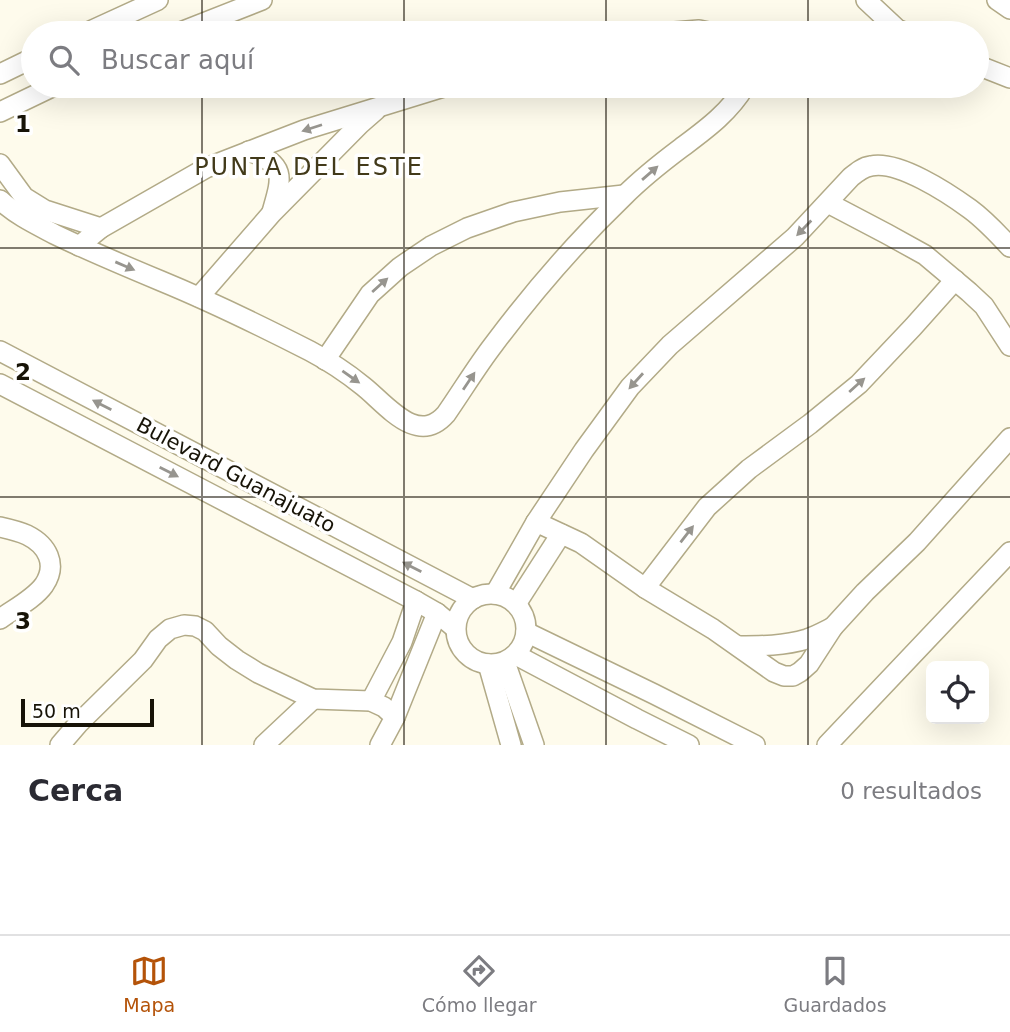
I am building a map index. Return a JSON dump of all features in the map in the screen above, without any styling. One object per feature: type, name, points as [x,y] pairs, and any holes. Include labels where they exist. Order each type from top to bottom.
[{"type":"street","points":[[112,21],[158,0]]},
{"type":"street","points":[[209,21],[262,0]]},
{"type":"street","points":[[866,0],[888,21]]},
{"type":"street","points":[[997,0],[1010,9]]},
{"type":"street","points":[[0,74],[21,64]]},
{"type":"street","points":[[989,70],[1010,78]]},
{"type":"street","points":[[0,112],[29,98]]},
{"type":"street","points":[[79,246],[101,228],[206,168],[304,130],[406,98]]},
{"type":"street","points":[[0,200],[28,220],[79,246],[199,297],[326,360],[363,386],[403,420],[423,426],[437,423],[446,414],[493,345],[536,290],[624,195],[719,119],[737,98]]},
{"type":"street","points":[[199,297],[272,213],[382,105]]},
{"type":"street","points":[[249,151],[265,157],[276,166],[280,178],[272,213]]},
{"type":"street","points":[[0,164],[24,197],[45,211],[101,228]]},
{"type":"street","points":[[495,594],[536,522],[630,387],[670,345],[795,237],[860,170],[871,166],[890,167],[924,181],[971,210],[1010,247]]},
{"type":"street","points":[[326,360],[370,294],[400,267],[431,246],[467,228],[513,212],[560,202],[624,195]]},
{"type":"street","points":[[828,203],[925,256],[984,306],[1010,346]]},
{"type":"street","points":[[645,588],[707,507],[749,469],[859,384],[955,280]]},
{"type":"street","name":"Bulevard Guanajuato","points":[[0,351],[473,599]]},
{"type":"street","name":"Bulevard Guanajuato","points":[[0,384],[437,612],[455,628]]},
{"type":"street","points":[[536,522],[581,543],[774,672],[793,676],[809,664],[833,627],[917,542],[1010,438]]},
{"type":"street","points":[[0,527],[25,534],[36,541],[49,556],[51,564],[43,586],[0,619]]},
{"type":"street","points":[[516,604],[561,534]]},
{"type":"street","points":[[827,745],[1010,552]]},
{"type":"street","points":[[503,660],[523,644],[526,622],[516,604],[495,594],[483,594],[463,606],[457,617],[457,642],[464,653],[475,661],[503,660],[637,719],[688,745]]},
{"type":"street","points":[[371,701],[402,642],[416,601]]},
{"type":"street","points":[[380,745],[395,717],[437,612]]},
{"type":"street","points":[[60,745],[143,660],[158,639],[170,628],[184,625],[205,631],[219,646],[248,667],[313,699],[371,701],[384,707],[395,717]]},
{"type":"street","points":[[738,646],[783,644],[807,639],[833,627]]},
{"type":"street","points":[[526,632],[755,745]]},
{"type":"street","points":[[503,660],[511,745]]},
{"type":"street","points":[[503,660],[534,745]]},
{"type":"street","points":[[637,719],[654,694]]},
{"type":"street","points":[[264,745],[313,699]]},
{"type":"district","name":"PUNTA DEL ESTE","points":[[309,167]]}]
